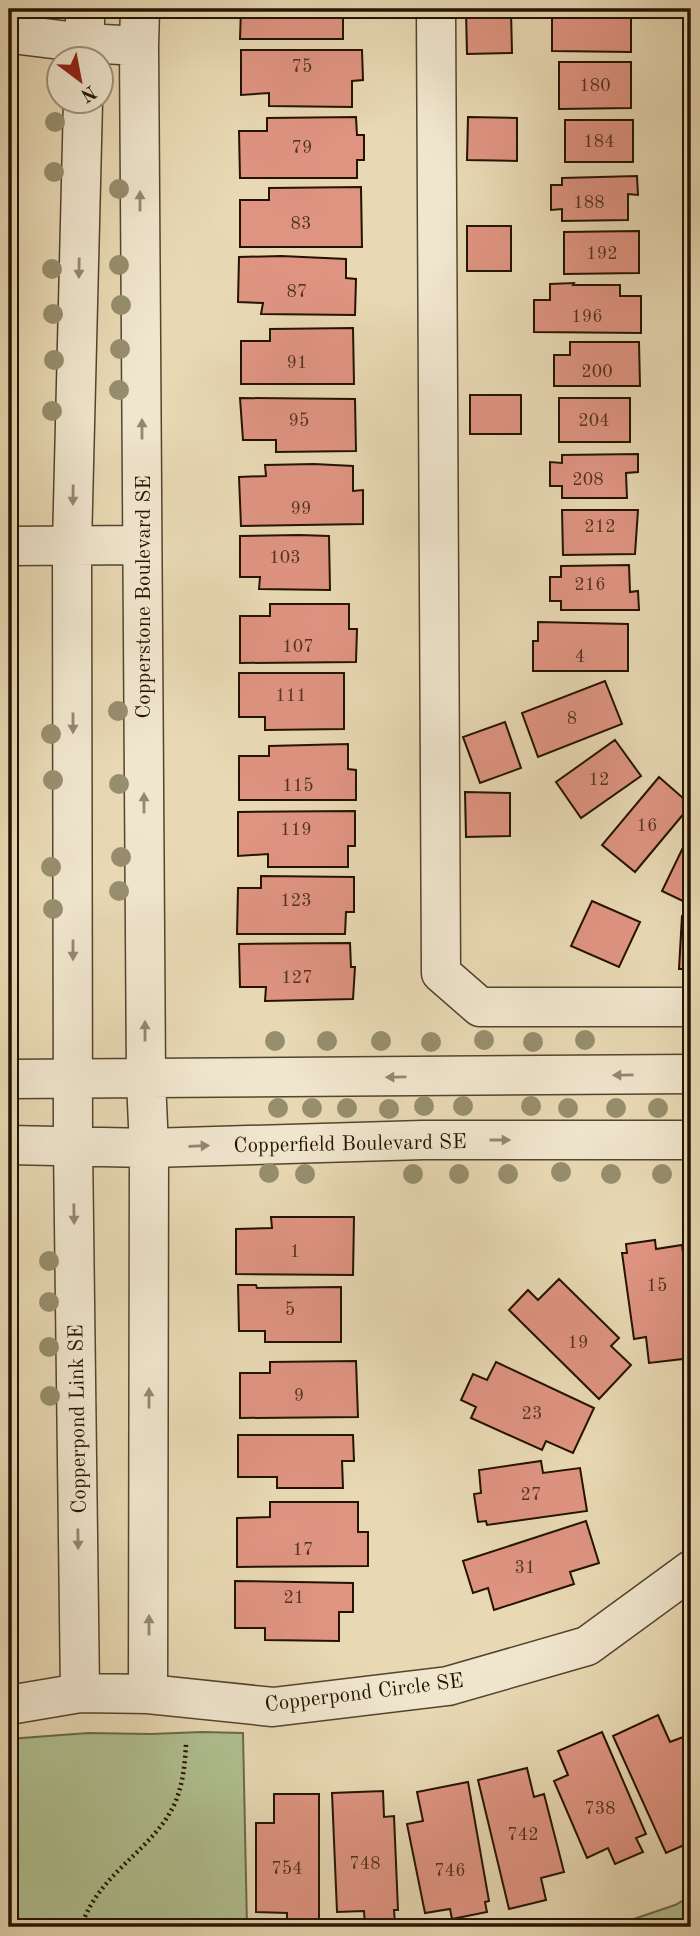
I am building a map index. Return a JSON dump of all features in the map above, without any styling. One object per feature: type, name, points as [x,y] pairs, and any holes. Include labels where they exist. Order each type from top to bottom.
[{"type":"street","name":"Copperstone Boulevard SE","points":[[140,9],[146,1080],[149,1148]]},
{"type":"street","points":[[436,9],[441,973],[480,1007],[691,1007]]},
{"type":"street","points":[[9,32],[85,37],[139,46]]},
{"type":"street","points":[[73,1146],[72,545],[83,116]]},
{"type":"street","points":[[9,545],[142,545]]},
{"type":"street","points":[[9,1079],[691,1074]]},
{"type":"street","name":"Copperfield Boulevard SE","points":[[9,1145],[149,1148],[423,1140],[691,1140]]},
{"type":"street","name":"Copperpond Link SE","points":[[73,1146],[80,1693]]},
{"type":"street","points":[[148,1694],[149,1148]]},
{"type":"street","name":"Copperpond Circle SE","points":[[9,1705],[80,1693],[148,1694],[273,1707],[448,1686],[587,1646],[691,1570]]},
{"type":"path","points":[[81,1927],[91,1902],[100,1889],[152,1834],[174,1804],[185,1765],[186,1744]]},
{"type":"green space","points":[[88,1733],[243,1733],[247,1927],[15,1927],[9,1910],[9,1739]]},
{"type":"green space","points":[[691,1896],[691,1927],[610,1927],[675,1905]]},
{"type":"building","points":[[241,9],[346,9],[346,13],[343,13],[343,39],[240,39]]},
{"type":"building","points":[[552,9],[631,9],[631,52],[552,51]]},
{"type":"building","points":[[466,11],[511,11],[512,53],[467,54]]},
{"type":"building","points":[[241,50],[362,50],[363,80],[352,81],[352,107],[269,106],[269,93],[241,95]]},
{"type":"building","points":[[559,62],[631,62],[631,108],[559,109]]},
{"type":"building","points":[[356,117],[357,135],[364,135],[364,160],[357,160],[357,178],[240,178],[239,131],[267,131],[267,118]]},
{"type":"building","points":[[468,117],[517,118],[517,161],[467,160]]},
{"type":"building","points":[[565,120],[633,120],[633,162],[565,162]]},
{"type":"building","points":[[637,176],[638,195],[628,194],[628,220],[562,221],[562,209],[551,210],[551,185],[562,185],[562,178]]},
{"type":"building","points":[[361,187],[362,247],[240,247],[240,200],[269,200],[269,188]]},
{"type":"building","points":[[467,226],[511,226],[511,271],[467,271]]},
{"type":"building","points":[[639,231],[639,273],[564,274],[564,232]]},
{"type":"building","points":[[239,257],[346,259],[346,278],[356,279],[355,315],[261,314],[263,303],[238,302]]},
{"type":"building","points":[[574,283],[573,285],[620,285],[620,296],[641,296],[641,333],[534,332],[534,300],[550,300],[550,284]]},
{"type":"building","points":[[353,328],[354,384],[241,384],[241,341],[270,341],[270,329]]},
{"type":"building","points":[[570,342],[639,342],[640,386],[554,386],[554,355],[570,355]]},
{"type":"building","points":[[470,395],[521,395],[521,434],[470,434]]},
{"type":"building","points":[[240,398],[355,399],[356,451],[276,452],[276,440],[243,440]]},
{"type":"building","points":[[559,398],[630,398],[630,442],[559,442]]},
{"type":"building","points":[[638,454],[638,472],[626,473],[627,498],[562,498],[562,486],[550,486],[550,462],[562,463],[562,455]]},
{"type":"building","points":[[265,465],[353,466],[353,491],[363,490],[363,524],[241,526],[239,477],[266,476]]},
{"type":"building","points":[[562,510],[638,510],[635,554],[563,555]]},
{"type":"building","points":[[240,536],[329,536],[330,590],[259,589],[260,577],[240,577]]},
{"type":"building","points":[[629,565],[630,592],[638,591],[639,610],[561,610],[561,601],[550,601],[550,577],[561,577],[561,566]]},
{"type":"building","points":[[270,604],[349,604],[349,629],[357,629],[356,662],[240,663],[240,616],[270,616]]},
{"type":"building","points":[[538,622],[628,624],[628,671],[533,671],[533,641],[538,641]]},
{"type":"building","points":[[9,657],[14,657],[14,739],[9,739]]},
{"type":"building","points":[[239,673],[344,673],[344,729],[265,730],[265,717],[239,717]]},
{"type":"building","points":[[605,681],[622,724],[538,757],[522,713]]},
{"type":"building","points":[[505,722],[521,768],[480,783],[463,737]]},
{"type":"building","points":[[615,740],[641,776],[581,818],[556,782]]},
{"type":"building","points":[[348,744],[348,769],[356,770],[356,800],[239,800],[239,756],[269,756],[269,746]]},
{"type":"building","points":[[659,777],[691,805],[635,872],[602,845]]},
{"type":"building","points":[[465,792],[510,793],[510,836],[466,837]]},
{"type":"building","points":[[355,811],[355,846],[348,846],[348,867],[268,867],[268,854],[238,856],[238,812]]},
{"type":"building","points":[[691,831],[691,905],[662,891]]},
{"type":"building","points":[[261,876],[354,877],[354,912],[346,912],[345,934],[237,934],[238,888],[261,888]]},
{"type":"building","points":[[592,901],[640,922],[619,967],[571,946]]},
{"type":"building","points":[[682,916],[691,917],[691,969],[679,969]]},
{"type":"building","points":[[350,943],[351,967],[355,967],[353,999],[265,1001],[266,987],[240,987],[239,944]]},
{"type":"building","points":[[271,1217],[354,1217],[353,1275],[236,1274],[236,1229],[272,1228]]},
{"type":"building","points":[[655,1240],[656,1249],[682,1245],[691,1316],[691,1358],[649,1363],[646,1337],[634,1339],[622,1253],[627,1253],[626,1244]]},
{"type":"building","points":[[9,1272],[10,1320],[15,1320],[13,1332],[10,1332],[11,1341],[9,1341]]},
{"type":"building","points":[[559,1279],[619,1338],[611,1346],[631,1365],[599,1399],[509,1310],[528,1290],[538,1300]]},
{"type":"building","points":[[238,1285],[256,1285],[257,1288],[341,1287],[341,1342],[265,1342],[265,1331],[239,1331]]},
{"type":"building","points":[[356,1361],[358,1417],[240,1418],[240,1373],[270,1373],[270,1362]]},
{"type":"building","points":[[496,1362],[594,1408],[573,1453],[546,1441],[542,1450],[471,1418],[476,1407],[461,1400],[473,1374],[487,1380]]},
{"type":"building","points":[[238,1435],[353,1435],[354,1461],[342,1461],[343,1488],[277,1488],[277,1477],[238,1477]]},
{"type":"building","points":[[541,1461],[543,1473],[580,1468],[587,1511],[487,1525],[486,1521],[478,1522],[474,1494],[481,1493],[479,1470]]},
{"type":"building","points":[[270,1502],[358,1502],[358,1532],[368,1532],[368,1566],[237,1567],[237,1518],[270,1517]]},
{"type":"building","points":[[586,1521],[599,1563],[570,1572],[574,1584],[494,1610],[488,1588],[473,1593],[463,1561]]},
{"type":"building","points":[[235,1581],[353,1583],[353,1612],[339,1612],[339,1641],[265,1640],[265,1628],[235,1628]]},
{"type":"building","points":[[658,1715],[670,1742],[683,1737],[691,1755],[691,1842],[666,1853],[613,1736]]},
{"type":"building","points":[[602,1732],[646,1834],[636,1838],[643,1852],[615,1864],[608,1848],[587,1858],[554,1781],[568,1775],[558,1751]]},
{"type":"building","points":[[527,1768],[534,1797],[544,1794],[564,1872],[541,1878],[546,1900],[509,1909],[478,1780]]},
{"type":"building","points":[[468,1782],[489,1901],[485,1902],[487,1912],[452,1919],[450,1909],[425,1913],[407,1824],[423,1821],[417,1792]]},
{"type":"building","points":[[383,1791],[384,1817],[394,1816],[398,1910],[394,1910],[395,1924],[365,1926],[364,1911],[337,1912],[332,1793]]},
{"type":"building","points":[[274,1794],[319,1794],[319,1919],[287,1919],[287,1913],[256,1912],[256,1823],[274,1823]]}]
